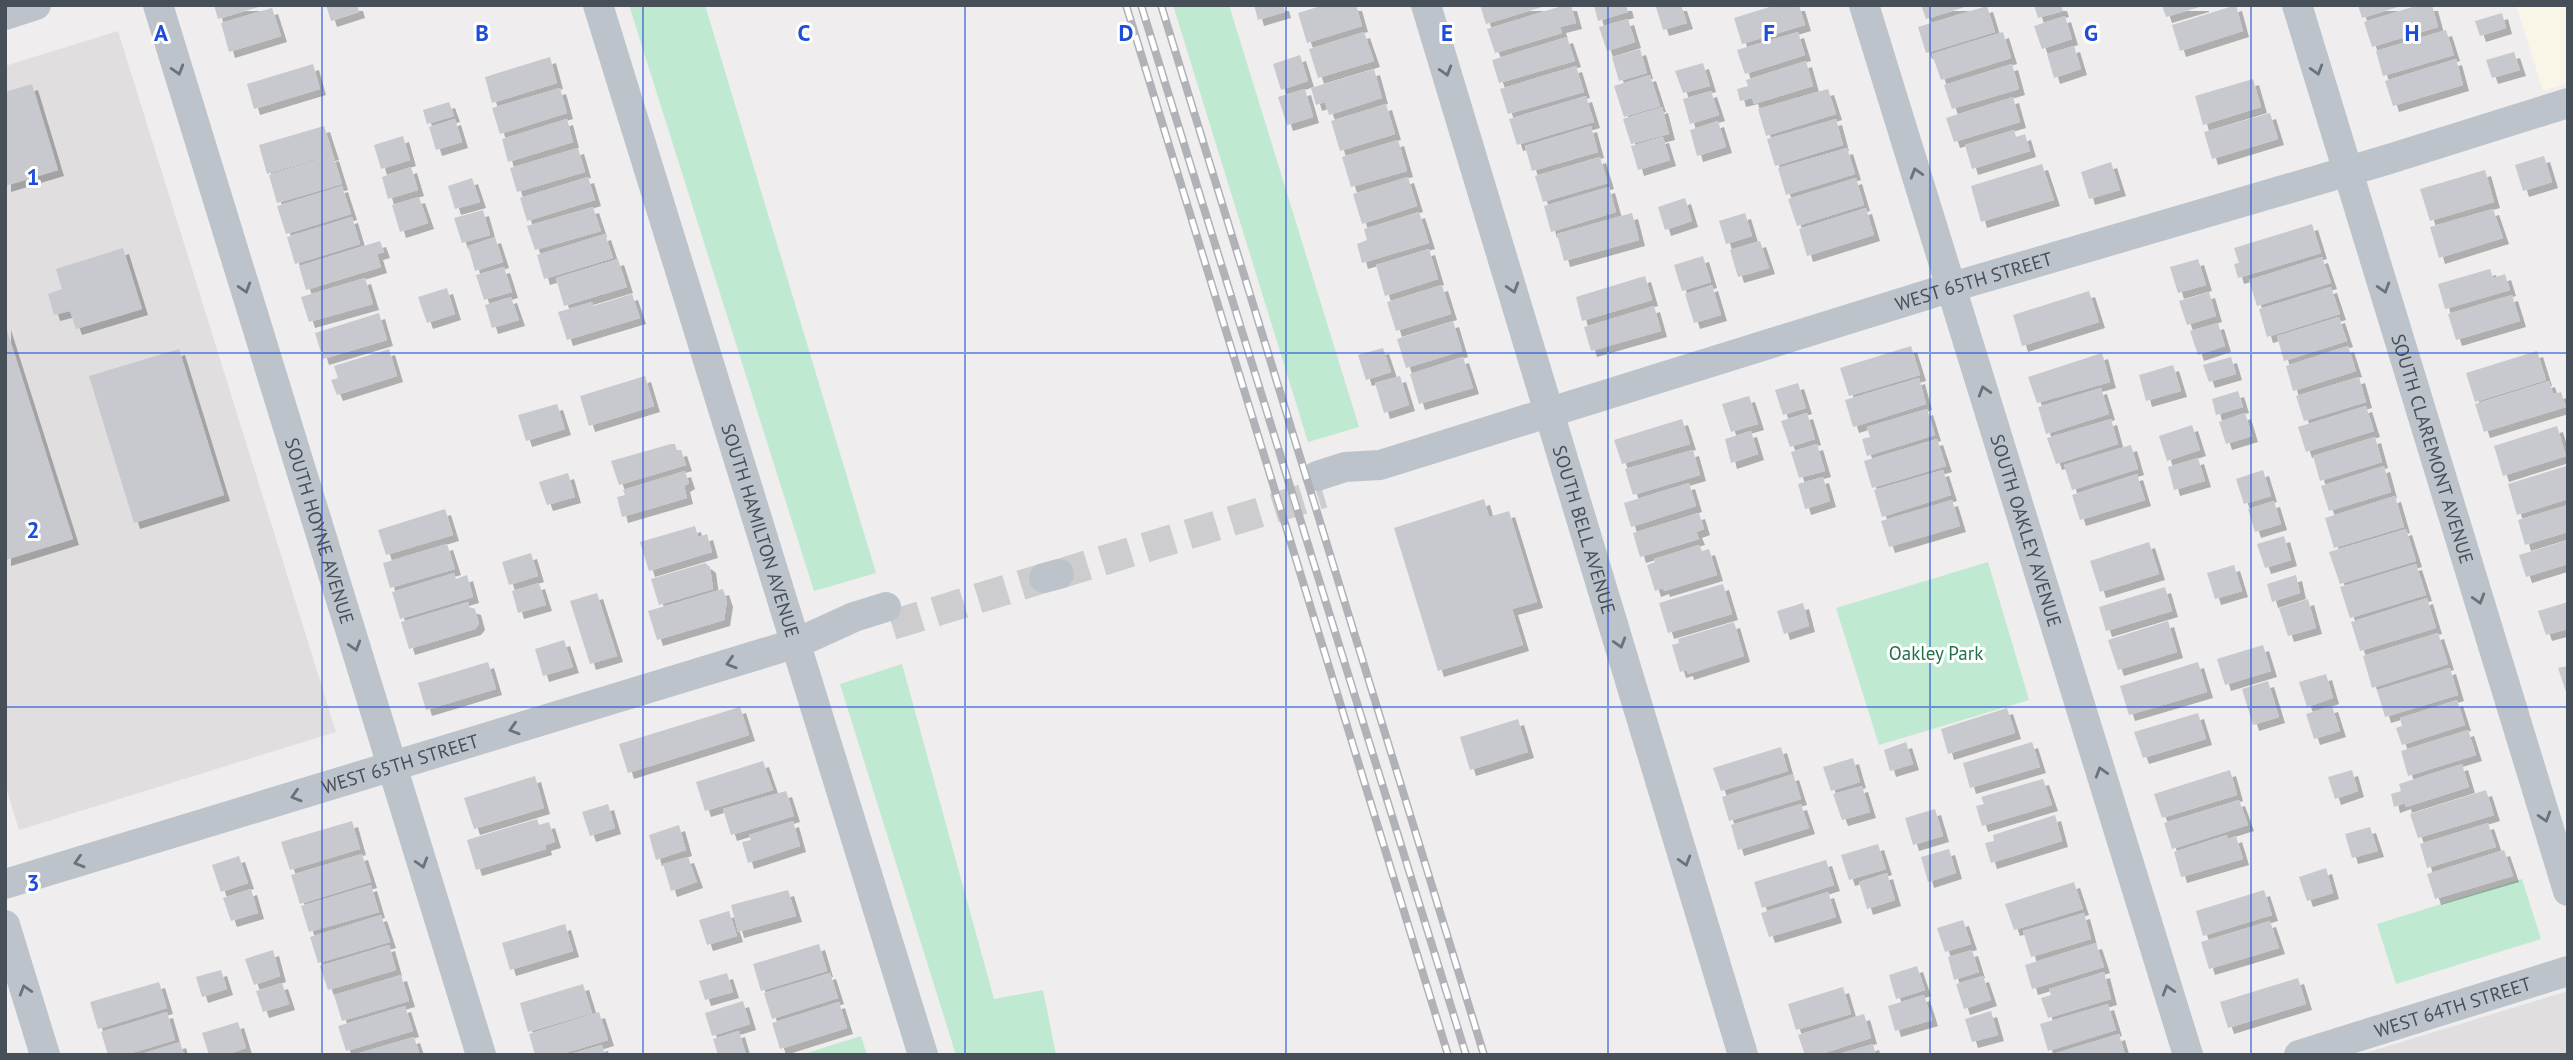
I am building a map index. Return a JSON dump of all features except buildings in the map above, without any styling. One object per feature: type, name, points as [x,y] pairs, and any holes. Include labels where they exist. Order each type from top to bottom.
[{"type":"street","points":[[5,15],[36,5]]},
{"type":"street","name":"SOUTH HOYNE AVENUE","points":[[158,5],[481,1055]]},
{"type":"street","name":"SOUTH HAMILTON AVENUE","points":[[598,5],[923,1055]]},
{"type":"street","name":"SOUTH BELL AVENUE","points":[[1426,5],[1743,1055]]},
{"type":"street","name":"SOUTH OAKLEY AVENUE","points":[[1864,5],[2188,1055]]},
{"type":"street","name":"SOUTH CLAREMONT AVENUE","points":[[2297,5],[2568,891]]},
{"type":"street","name":"WEST 65TH STREET","points":[[1320,484],[1345,467],[1380,465],[1952,287],[2348,171],[2568,103]]},
{"type":"street","name":"WEST 65TH STREET","points":[[5,884],[797,643],[860,634],[889,616]]},
{"type":"street","points":[[5,925],[45,1055]]},
{"type":"street","name":"WEST 64TH STREET","points":[[2299,1055],[2568,971]]},
{"type":"shaded area","points":[[2516,5],[2568,5],[2568,83],[2543,91]]},
{"type":"shaded area","points":[[118,31],[336,732],[19,830],[5,784],[5,66]]},
{"type":"shaded area","points":[[2568,991],[2568,1055],[2359,1055]]},
{"type":"green space","points":[[629,5],[705,5],[876,573],[814,591]]},
{"type":"green space","points":[[1173,5],[1229,5],[1359,427],[1308,442]]},
{"type":"green space","name":"Oakley Park","points":[[1988,562],[2029,700],[1879,745],[1836,608]]},
{"type":"green space","points":[[902,664],[994,999],[1043,990],[1056,1055],[956,1055],[840,684]]},
{"type":"green space","points":[[2522,879],[2541,939],[2396,984],[2377,924]]},
{"type":"green space","points":[[861,1036],[867,1055],[801,1055]]},
{"type":"tunnel","points":[[1059,574],[1323,493]]},
{"type":"tunnel","points":[[892,625],[1044,578]]},
{"type":"railway","points":[[1126,5],[1448,1055]]},
{"type":"railway","points":[[1141,5],[1466,1055]]},
{"type":"railway","points":[[1161,5],[1484,1055]]}]
